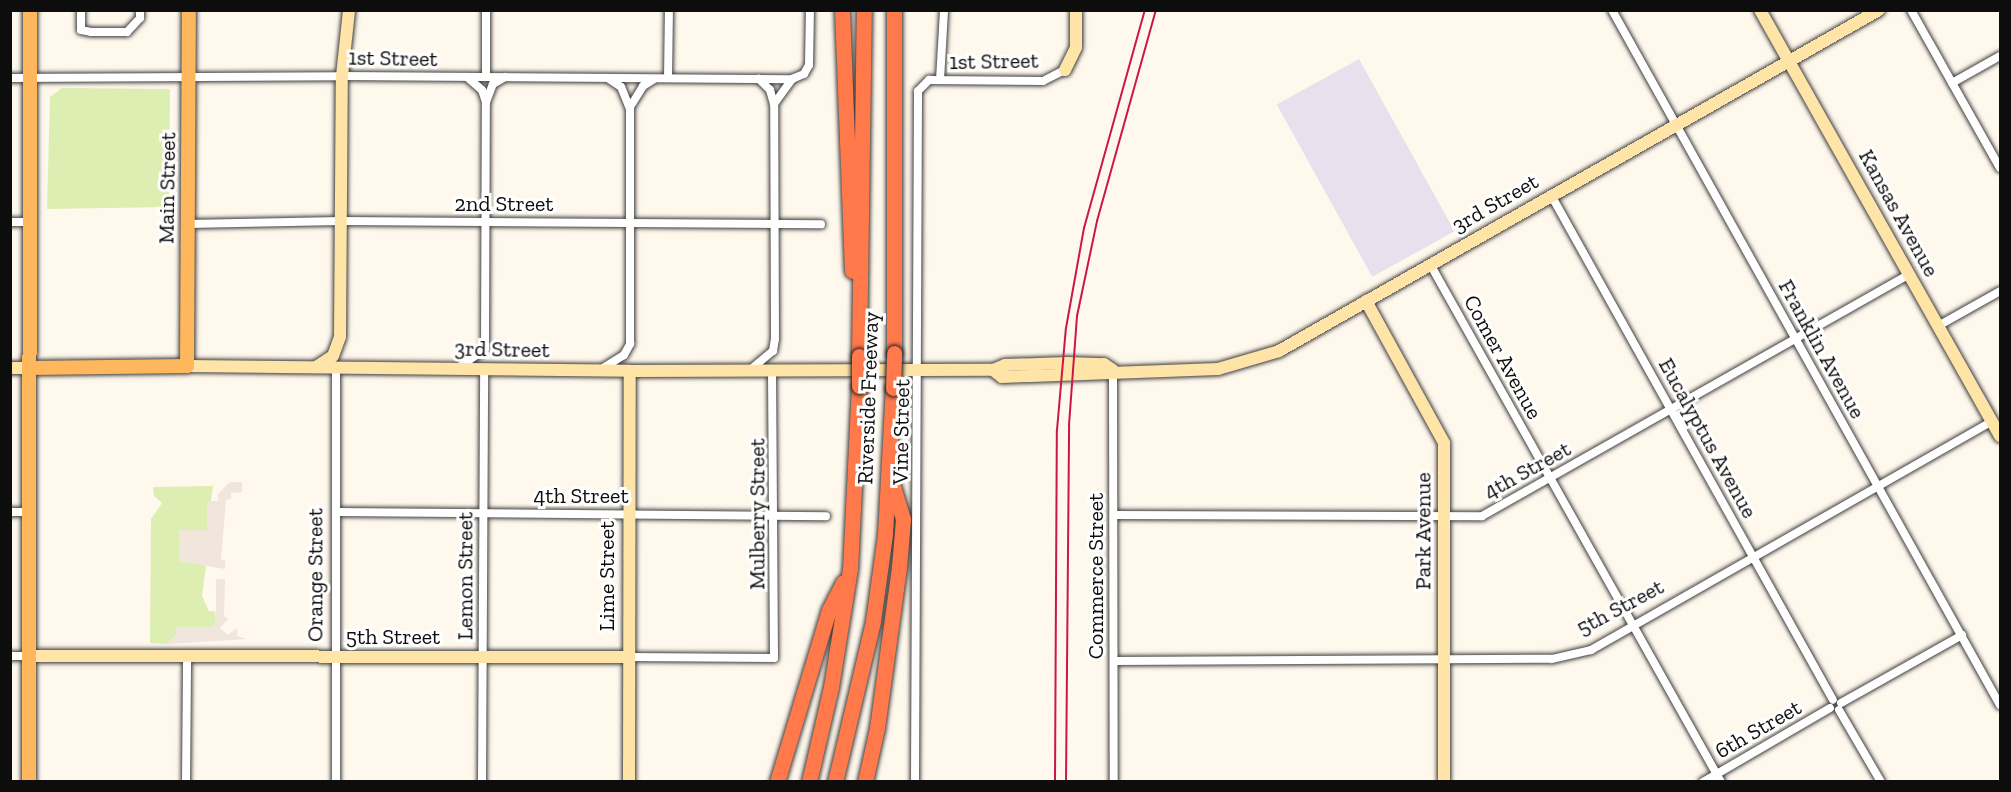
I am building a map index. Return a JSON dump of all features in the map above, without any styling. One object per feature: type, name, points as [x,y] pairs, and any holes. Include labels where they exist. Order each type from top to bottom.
[{"type":"highway","points":[[842,10],[848,229],[859,336]]},
{"type":"highway","name":"Riverside Freeway","points":[[808,782],[831,687],[850,569],[859,386],[864,10]]},
{"type":"highway","name":"Riverside Freeway","points":[[835,782],[873,621],[889,472],[894,353],[894,10]]},
{"type":"highway","points":[[865,782],[877,728],[899,567],[903,519],[889,472]]},
{"type":"highway","points":[[777,782],[829,610],[850,569]]},
{"type":"main road","points":[[29,782],[30,10]]},
{"type":"main road","name":"Main Street","points":[[187,366],[189,10]]},
{"type":"main road","points":[[316,367],[333,356],[340,337],[342,76],[349,10]]},
{"type":"main road","points":[[1065,69],[1076,48],[1076,10]]},
{"type":"main road","name":"Kansas Avenue","points":[[1760,10],[2001,436]]},
{"type":"main road","name":"3rd Street","points":[[10,368],[187,366],[484,371],[993,370],[1005,365],[1067,363],[1104,364],[1113,370],[1218,369],[1249,362],[1279,351],[1879,10]]},
{"type":"main road","name":"Park Avenue","points":[[1366,301],[1444,443],[1444,782]]},
{"type":"main road","points":[[340,337],[351,368]]},
{"type":"main road","name":"Lime Street","points":[[629,782],[630,371]]},
{"type":"main road","name":"5th Street","points":[[29,656],[483,659],[628,657]]},
{"type":"street","points":[[81,10],[81,30],[127,32],[135,26],[140,10]]},
{"type":"street","points":[[486,10],[486,77]]},
{"type":"street","points":[[668,78],[669,10]]},
{"type":"street","points":[[774,104],[792,79],[804,74],[809,65],[810,10]]},
{"type":"street","points":[[940,80],[944,10]]},
{"type":"street","name":"Franklin Avenue","points":[[1612,10],[2001,705]]},
{"type":"street","points":[[1911,10],[2000,168]]},
{"type":"street","points":[[1952,83],[2001,56]]},
{"type":"street","name":"1st Street","points":[[921,84],[940,80],[1043,81],[1065,69]]},
{"type":"street","name":"1st Street","points":[[10,78],[342,76],[792,79]]},
{"type":"street","points":[[466,77],[476,82],[486,102]]},
{"type":"street","points":[[455,370],[485,349],[486,102],[493,84],[505,77]]},
{"type":"street","points":[[609,78],[621,87],[630,109]]},
{"type":"street","points":[[597,371],[624,355],[630,344],[630,109],[633,98],[654,78]]},
{"type":"street","points":[[750,370],[773,351],[775,339],[774,104],[770,90],[759,79]]},
{"type":"street","name":"Vine Street","points":[[915,782],[920,369],[918,91],[921,84]]},
{"type":"street","name":"Eucalyptus Avenue","points":[[1551,195],[1881,782]]},
{"type":"street","name":"2nd Street","points":[[187,224],[341,221],[821,224]]},
{"type":"street","points":[[10,222],[30,222]]},
{"type":"street","name":"Comer Avenue","points":[[1430,264],[1718,778]]},
{"type":"street","name":"4th Street","points":[[1114,515],[1482,516],[1909,274]]},
{"type":"street","points":[[1938,326],[2001,291]]},
{"type":"street","name":"Orange Street","points":[[336,368],[336,782]]},
{"type":"street","name":"Mulberry Street","points":[[772,370],[776,513],[774,658]]},
{"type":"street","name":"Commerce Street","points":[[1113,370],[1114,782]]},
{"type":"street","name":"Lemon Street","points":[[482,782],[484,371]]},
{"type":"street","name":"5th Street","points":[[1114,661],[1552,659],[1591,650],[1992,421]]},
{"type":"street","points":[[10,512],[29,512]]},
{"type":"street","name":"4th Street","points":[[336,512],[776,513],[826,516]]},
{"type":"street","name":"6th Street","points":[[1703,782],[1718,778],[1836,705],[1962,635]]},
{"type":"street","name":"5th Street","points":[[10,656],[29,656]]},
{"type":"street","points":[[186,782],[187,657]]},
{"type":"street","name":"5th Street","points":[[628,657],[774,658]]},
{"type":"shaded area","points":[[1359,59],[1455,231],[1372,277],[1277,105]]},
{"type":"shaded area","points":[[230,482],[242,482],[242,492],[231,493],[231,499],[226,500],[221,560],[225,560],[225,569],[179,561],[179,530],[207,530],[207,501],[218,501],[218,494]]},
{"type":"shaded area","points":[[216,579],[225,579],[224,616],[228,619],[220,628],[228,635],[237,628],[237,636],[246,639],[167,644],[176,635],[176,627],[211,627],[216,623]]},
{"type":"green space","points":[[62,88],[170,89],[169,207],[47,209],[50,97]]},
{"type":"green space","points":[[213,486],[211,501],[207,501],[207,530],[180,561],[199,561],[206,566],[202,596],[209,611],[215,611],[216,623],[212,627],[176,627],[176,635],[167,644],[150,643],[151,519],[162,503],[154,496],[153,487]]},
{"type":"railway","points":[[1055,782],[1057,430],[1066,328],[1084,228],[1145,10]]},
{"type":"railway","points":[[1066,782],[1069,425],[1077,316],[1097,221],[1156,10]]}]
